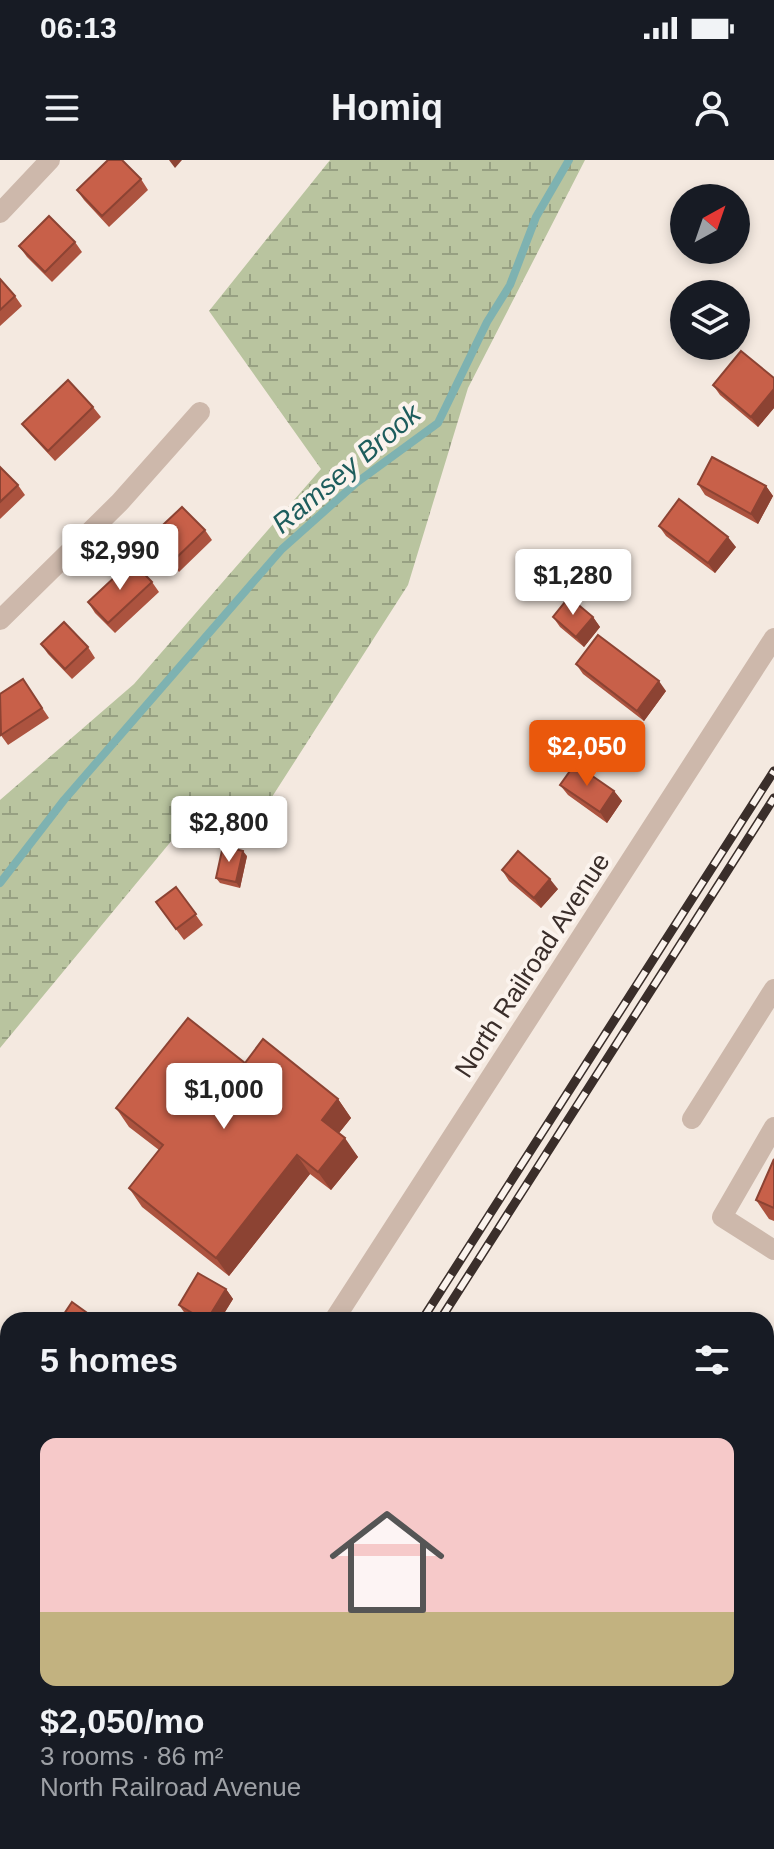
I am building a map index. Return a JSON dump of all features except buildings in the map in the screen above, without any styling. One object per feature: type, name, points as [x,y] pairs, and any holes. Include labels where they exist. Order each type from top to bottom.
[{"type":"street","points":[[0,213],[50,160]]},
{"type":"street","points":[[0,620],[120,502],[200,412]]},
{"type":"street","name":"North Railroad Avenue","points":[[339,1312],[774,638]]},
{"type":"street","points":[[692,1119],[774,989]]},
{"type":"street","points":[[774,1127],[722,1217],[774,1250]]},
{"type":"green space","points":[[330,160],[585,160],[468,388],[408,585],[245,839],[197,810],[0,1048],[0,800],[134,684],[321,469],[209,311]]},
{"type":"waterway","name":"Ramsey Brook","points":[[0,883],[64,800],[282,549],[356,483],[438,423],[487,322],[510,285],[536,217],[569,160]]},
{"type":"railway","points":[[427,1312],[774,771]]},
{"type":"railway","points":[[445,1312],[774,798]]}]
